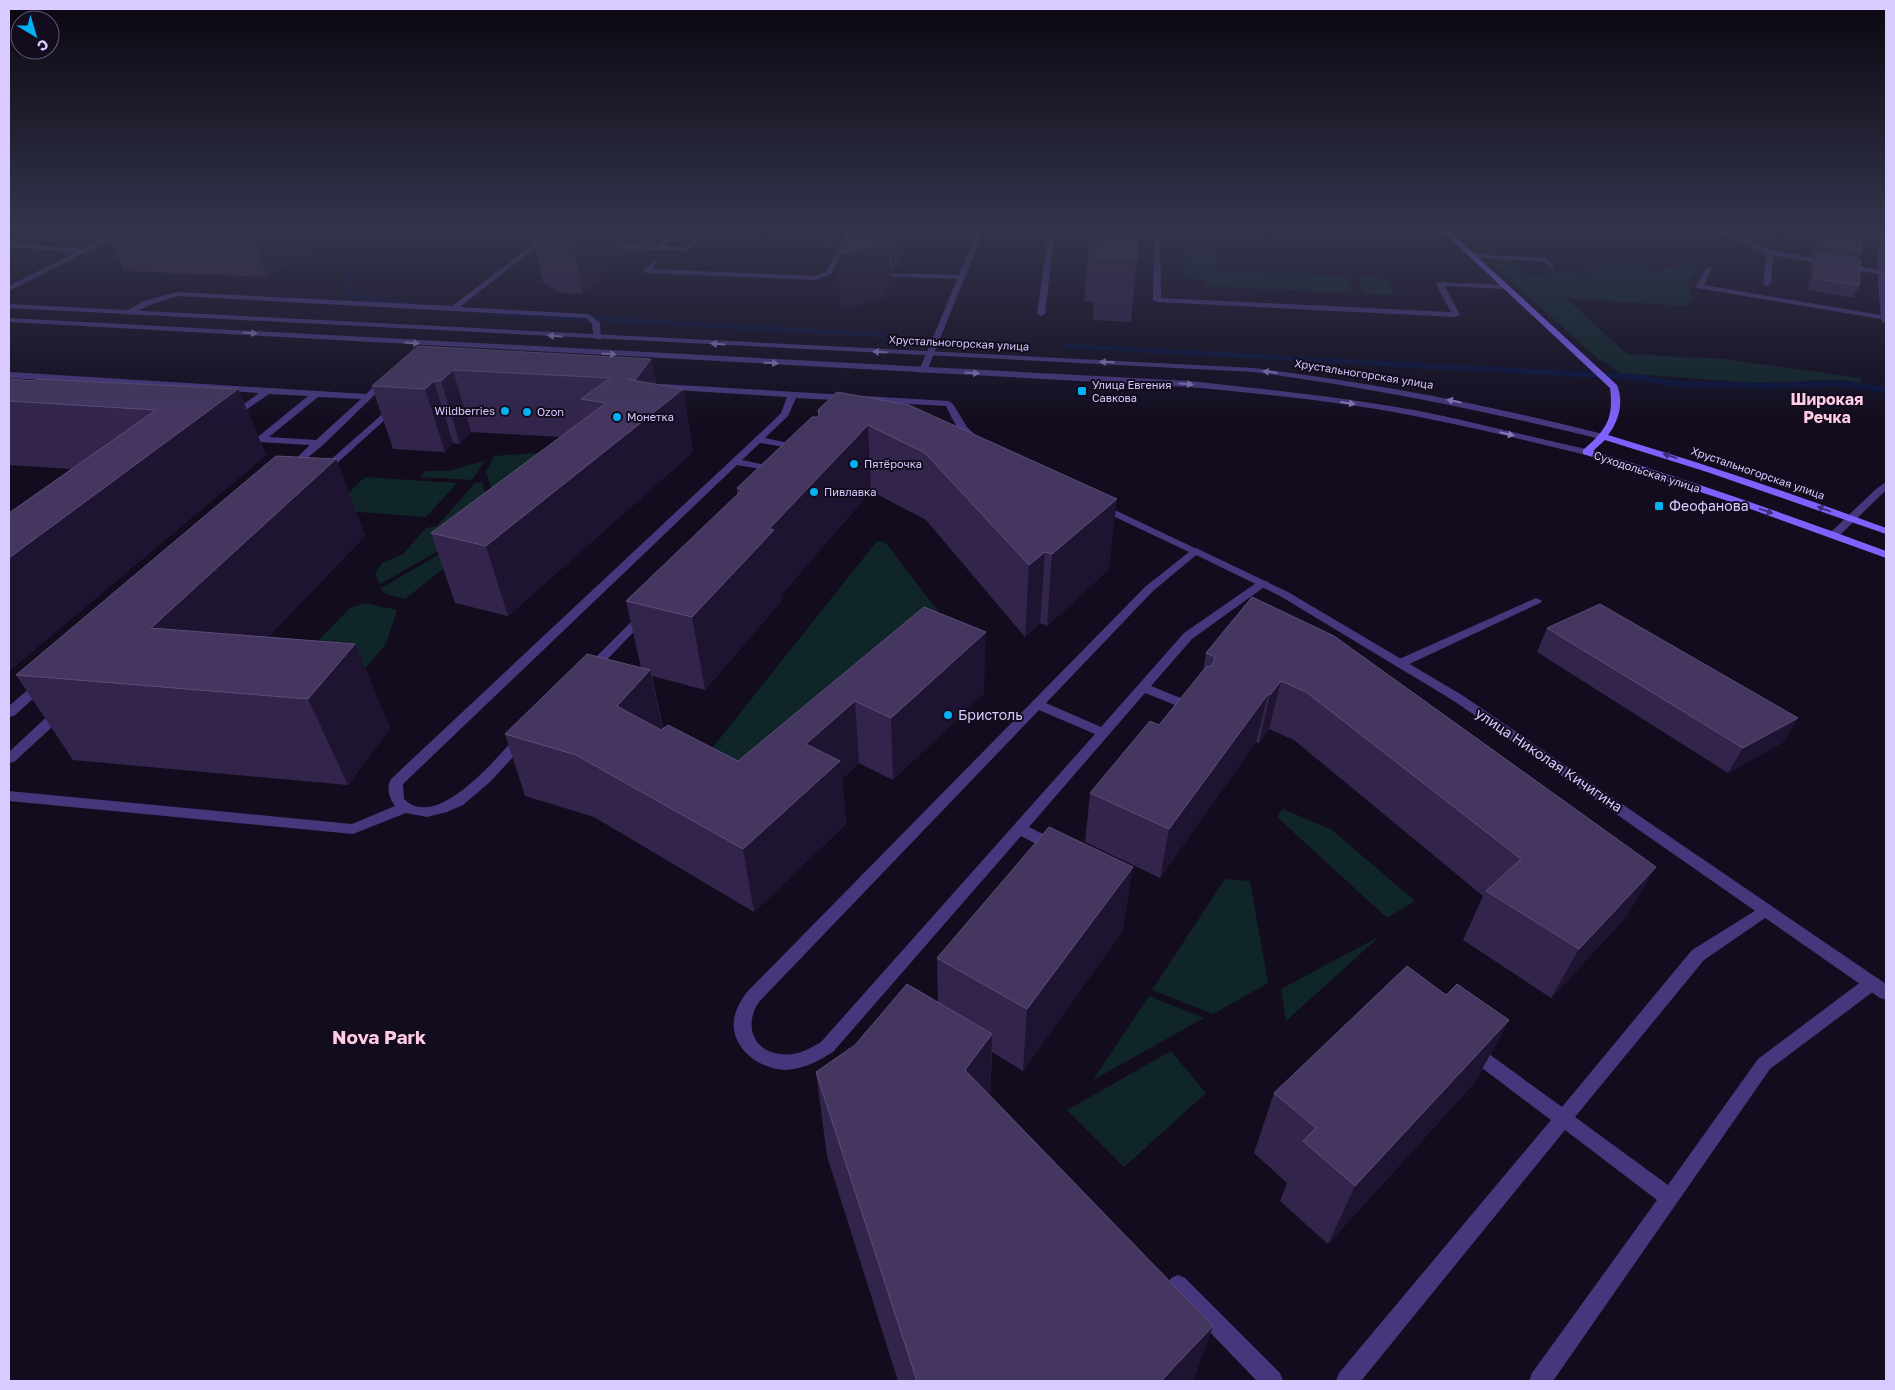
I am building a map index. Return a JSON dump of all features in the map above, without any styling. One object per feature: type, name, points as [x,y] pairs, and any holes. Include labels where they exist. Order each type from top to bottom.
[{"type":"main road","name":"Суходольская улица","points":[[1513,294],[1614,387],[1616,417],[1604,437],[1586,452]]},
{"type":"main road","name":"Хрустальногорская улица","points":[[1604,437],[1674,457],[1886,531]]},
{"type":"main road","name":"Суходольская улица","points":[[1586,452],[1675,479],[1886,555]]},
{"type":"street","points":[[126,313],[147,303],[177,294],[453,308],[588,316],[596,323],[598,338]]},
{"type":"street","points":[[453,308],[471,294]]},
{"type":"street","points":[[923,371],[954,294]]},
{"type":"street","points":[[1041,314],[1044,294]]},
{"type":"street","points":[[1156,294],[1156,300],[1456,316],[1445,294]]},
{"type":"street","points":[[1746,294],[1886,318]]},
{"type":"street","points":[[1882,294],[1886,322]]},
{"type":"street","name":"Хрустальногорская улица","points":[[9,306],[598,338],[1254,370],[1318,378],[1453,401],[1531,418],[1604,437]]},
{"type":"street","points":[[202,330],[226,325],[229,320],[226,318]]},
{"type":"street","points":[[9,320],[1190,384],[1295,396],[1434,417],[1586,452]]},
{"type":"street","points":[[370,340],[366,334],[368,331],[386,326]]},
{"type":"street","points":[[450,356],[462,345]]},
{"type":"street","points":[[283,476],[320,443],[380,384],[394,374]]},
{"type":"street","points":[[9,375],[368,396]]},
{"type":"street","points":[[78,389],[93,380]]},
{"type":"street","points":[[162,395],[176,385]]},
{"type":"street","points":[[655,387],[792,396],[843,402],[949,404],[970,438],[986,448]]},
{"type":"street","points":[[206,399],[222,388]]},
{"type":"street","points":[[222,425],[267,391]]},
{"type":"street","points":[[261,439],[317,394]]},
{"type":"street","points":[[531,730],[458,802],[429,812],[404,808],[397,801],[395,792],[396,782],[759,440],[785,414],[792,396]]},
{"type":"street","points":[[317,477],[404,398]]},
{"type":"street","points":[[234,438],[320,443]]},
{"type":"street","points":[[736,462],[787,469],[810,446],[759,440]]},
{"type":"street","points":[[1834,535],[1853,519],[1872,496],[1886,485]]},
{"type":"street","name":"улица Николая Кичигина","points":[[1089,500],[1263,583],[1401,663],[1502,728],[1879,988]]},
{"type":"street","points":[[1196,551],[1149,589],[753,997],[746,1006],[741,1024],[748,1044],[765,1057],[786,1063],[813,1056],[827,1047],[1188,636],[1263,583]]},
{"type":"street","points":[[1401,663],[1536,602]]},
{"type":"street","points":[[586,674],[654,604]]},
{"type":"street","points":[[9,714],[53,675]]},
{"type":"street","points":[[1143,687],[1197,710]]},
{"type":"street","points":[[1037,704],[1102,732]]},
{"type":"street","points":[[9,759],[68,706]]},
{"type":"street","points":[[9,796],[353,829],[404,808]]},
{"type":"street","points":[[1018,828],[1064,852]]},
{"type":"street","points":[[1347,1381],[1698,955],[1766,910]]},
{"type":"street","points":[[1540,1381],[1764,1064],[1879,988]]},
{"type":"street","points":[[1459,1042],[1670,1198]]},
{"type":"street","points":[[1178,1285],[1272,1381]]},
{"type":"green space","points":[[1364,294],[1394,294],[1394,295]]},
{"type":"green space","points":[[1526,294],[1690,294],[1692,300],[1685,306],[1566,298],[1627,354],[1723,359],[1861,378],[1862,383],[1831,380],[1755,383],[1619,373],[1607,363],[1599,360]]},
{"type":"green space","points":[[536,453],[559,461],[499,515],[486,471],[494,456]]},
{"type":"green space","points":[[486,460],[472,480],[420,477],[425,471],[449,471]]},
{"type":"green space","points":[[365,477],[457,483],[426,517],[331,510]]},
{"type":"green space","points":[[482,482],[492,517],[488,523],[380,584],[375,574],[382,563],[403,554],[426,528],[437,526],[475,483]]},
{"type":"green space","points":[[480,531],[487,534],[405,599],[383,593],[381,588]]},
{"type":"green space","points":[[877,541],[885,542],[938,611],[749,771],[710,751]]},
{"type":"green space","points":[[365,603],[397,610],[386,644],[353,683],[300,659],[350,608]]},
{"type":"green space","points":[[1283,809],[1332,830],[1415,901],[1387,918],[1277,817]]},
{"type":"green space","points":[[1225,879],[1250,881],[1268,983],[1213,1014],[1152,990]]},
{"type":"green space","points":[[1380,936],[1286,1021],[1281,989]]},
{"type":"green space","points":[[1149,996],[1204,1018],[1093,1080]]},
{"type":"green space","points":[[1171,1051],[1206,1093],[1124,1167],[1067,1110]]},
{"type":"building","points":[[418,346],[651,359],[635,380],[627,379],[683,389],[486,546],[431,533],[606,403],[581,399],[610,378],[453,370],[441,381],[434,381],[425,389],[372,386]]},
{"type":"building","points":[[9,379],[238,389],[9,558],[9,513],[156,410],[9,401]]},
{"type":"building","points":[[837,392],[909,405],[1117,499],[1052,554],[1045,552],[1029,565],[925,453],[868,425],[769,529],[774,530],[692,617],[626,601],[742,490],[737,488],[812,417],[819,417],[818,410]]},
{"type":"building","points":[[276,456],[336,459],[151,628],[355,644],[308,699],[16,675]]},
{"type":"building","points":[[1252,597],[1334,636],[1656,867],[1579,949],[1486,891],[1521,859],[1306,692],[1281,681],[1270,695],[1268,694],[1169,829],[1090,793],[1150,721],[1159,725],[1206,667],[1212,666],[1215,657],[1206,653]]},
{"type":"building","points":[[1600,604],[1798,718],[1743,748],[1547,628]]},
{"type":"building","points":[[924,607],[986,632],[891,718],[855,701],[806,744],[840,761],[743,849],[576,755],[505,734],[587,654],[650,670],[617,706],[661,730],[668,725],[738,761]]},
{"type":"building","points":[[1049,827],[1133,867],[1027,1009],[937,958]]},
{"type":"building","points":[[1407,966],[1446,995],[1457,984],[1509,1020],[1355,1186],[1303,1141],[1316,1128],[1274,1093]]},
{"type":"building","points":[[907,984],[992,1034],[965,1070],[1213,1326],[1161,1381],[917,1381],[816,1072],[855,1045]]},
{"type":"waterway","points":[[349,294],[349,296],[412,305]]},
{"type":"waterway","points":[[487,313],[884,335]]},
{"type":"waterway","points":[[1068,346],[1411,365]]},
{"type":"waterway","points":[[1389,364],[1634,377],[1676,384],[1773,386],[1841,383],[1886,390]]},
{"type":"place","name":"Улица Евгения Савкова","points":[[1082,391]]},
{"type":"place","name":"Wildberries","points":[[505,411]]},
{"type":"place","name":"Ozon","points":[[527,412]]},
{"type":"place","name":"Монетка","points":[[617,417]]},
{"type":"place","name":"Пятёрочка","points":[[854,464]]},
{"type":"place","name":"Пивлавка","points":[[814,492]]},
{"type":"place","name":"Феофанова","points":[[1659,506]]},
{"type":"place","name":"Бристоль","points":[[948,715]]},
{"type":"district","name":"Широкая Речка","points":[[1827,408]]},
{"type":"district","name":"Nova Park","points":[[379,1037]]}]
